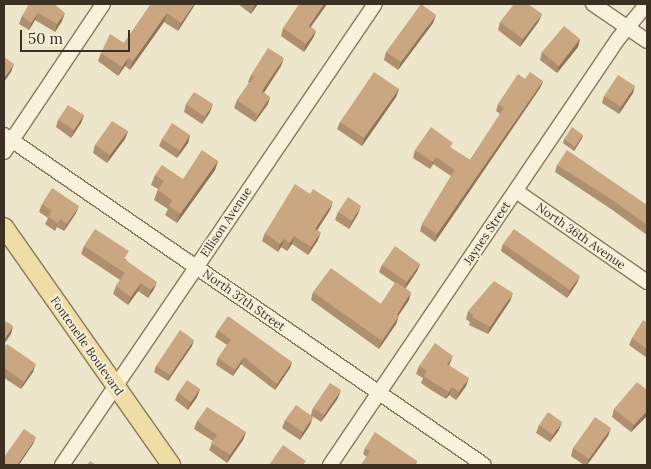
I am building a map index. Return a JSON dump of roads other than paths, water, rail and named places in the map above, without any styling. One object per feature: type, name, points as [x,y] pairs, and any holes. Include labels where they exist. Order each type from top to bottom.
[{"type":"main road","name":"Fontenelle Boulevard","points":[[4,227],[171,465]]},
{"type":"street","points":[[6,142],[104,4]]},
{"type":"street","name":"Ellison Avenue","points":[[62,465],[375,4]]},
{"type":"street","points":[[593,4],[647,41]]},
{"type":"street","name":"Jaynes Street","points":[[330,465],[628,28],[647,4]]},
{"type":"street","name":"North 37th Street","points":[[6,142],[196,267],[484,465]]},
{"type":"street","name":"North 36th Avenue","points":[[516,191],[647,282]]}]
